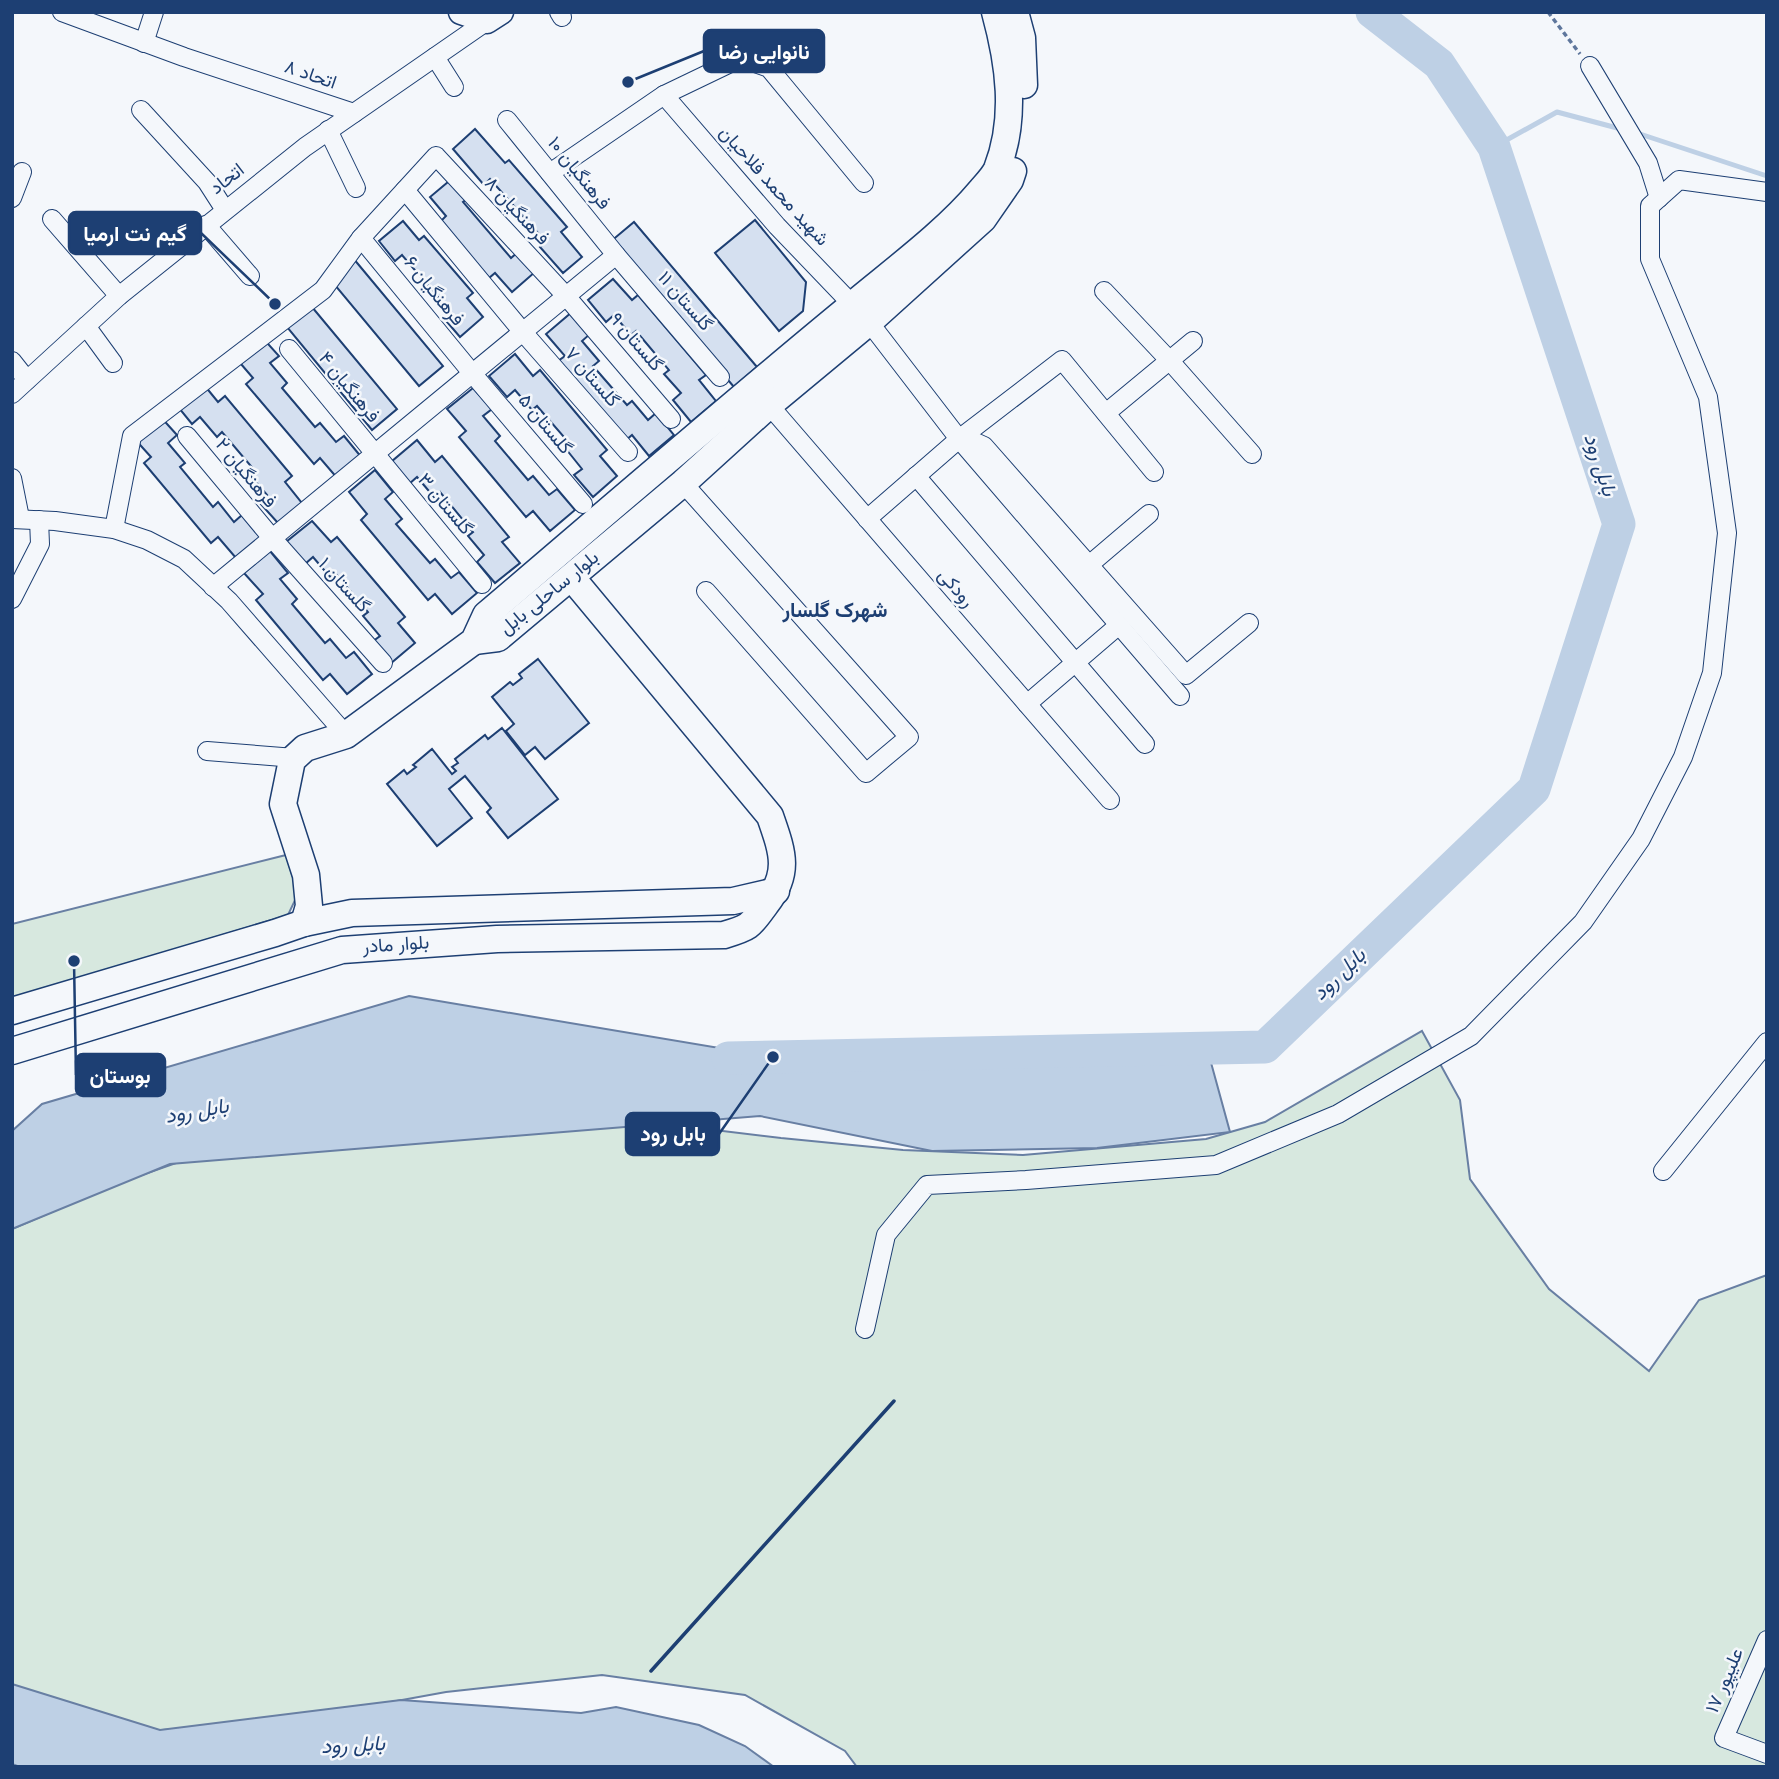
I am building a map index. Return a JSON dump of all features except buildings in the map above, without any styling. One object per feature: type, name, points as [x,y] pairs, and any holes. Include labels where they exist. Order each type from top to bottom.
[{"type":"main road","points":[[461,12],[494,16]]},
{"type":"main road","name":"بلوار ساحلی بابل","points":[[474,640],[498,638],[683,483],[769,405],[969,204],[997,171],[1009,122],[1009,89],[1003,41],[995,12]]},
{"type":"main road","name":"بلوار ساحلی بابل","points":[[474,640],[486,615],[861,313],[983,219],[1010,180],[1026,119],[1022,38],[1015,12]]},
{"type":"main road","name":"بلوار مادر","points":[[12,1051],[342,950],[497,939],[723,935],[749,928],[776,891],[782,875],[782,850],[770,816],[572,578]]},
{"type":"main road","points":[[304,923],[309,906],[306,875],[283,804],[287,777],[295,758],[306,748],[346,735],[474,640]]},
{"type":"main road","name":"بلوار مادر","points":[[12,1011],[304,923],[352,913],[733,901],[776,891]]},
{"type":"street","name":"اتحاد ۸","points":[[62,12],[144,43],[354,113]]},
{"type":"street","points":[[144,43],[154,12]]},
{"type":"street","name":"اتحاد","points":[[12,394],[119,296],[225,210],[328,130],[494,16]]},
{"type":"street","points":[[435,57],[454,87]]},
{"type":"street","points":[[550,173],[664,95],[741,58],[769,68],[863,183]]},
{"type":"street","points":[[1590,66],[1648,163],[1659,198]]},
{"type":"street","name":"شهید محمد فلاحیان","points":[[664,95],[778,226],[861,313],[959,439],[1180,696]]},
{"type":"street","points":[[141,110],[207,182],[225,210]]},
{"type":"street","name":"فرهنگیان ۱۰","points":[[508,120],[615,255]]},
{"type":"street","points":[[328,130],[356,188]]},
{"type":"street","name":"فرهنگیان ۸","points":[[404,190],[436,156],[566,296]]},
{"type":"street","points":[[12,198],[22,172]]},
{"type":"street","points":[[865,1329],[886,1235],[927,1185],[1216,1165],[1338,1114],[1471,1036],[1583,922],[1641,839],[1683,757],[1712,673],[1727,533],[1708,397],[1650,259],[1650,206],[1679,180],[1767,192]]},
{"type":"street","points":[[114,529],[132,436],[323,290],[361,238],[404,190]]},
{"type":"street","name":"گلستان ۷","points":[[404,190],[628,452]]},
{"type":"street","points":[[52,219],[119,296]]},
{"type":"street","points":[[206,225],[250,276]]},
{"type":"street","name":"فرهنگیان ۶","points":[[361,238],[472,373]]},
{"type":"street","points":[[213,587],[615,255]]},
{"type":"street","name":"گلستان ۱۱","points":[[615,255],[720,377]]},
{"type":"street","points":[[1104,291],[1170,360],[1252,454]]},
{"type":"street","name":"گلستان ۹","points":[[566,296],[671,419]]},
{"type":"street","points":[[86,326],[113,363]]},
{"type":"street","points":[[1106,413],[1193,341]]},
{"type":"street","name":"فرهنگیان ۴","points":[[289,349],[374,454]]},
{"type":"street","points":[[867,519],[959,439],[1062,360],[1154,472]]},
{"type":"street","points":[[12,362],[27,380]]},
{"type":"street","name":"گلستان ۵","points":[[472,373],[583,504]]},
{"type":"street","name":"رودکی","points":[[769,405],[1110,800]]},
{"type":"street","name":"فرهنگیان ۲","points":[[187,436],[272,538]]},
{"type":"street","points":[[959,439],[984,446],[1186,675],[1249,623]]},
{"type":"street","name":"گلستان ۳","points":[[374,454],[482,584]]},
{"type":"street","points":[[916,476],[1145,744]]},
{"type":"street","points":[[12,478],[16,518],[114,529],[147,540],[184,559],[229,601],[346,735]]},
{"type":"street","points":[[683,483],[909,737],[866,773],[706,591]]},
{"type":"street","points":[[1088,565],[1149,514]]},
{"type":"street","points":[[12,599],[40,544],[39,520]]},
{"type":"street","name":"گلستان ۱","points":[[272,538],[383,663]]},
{"type":"street","points":[[1027,704],[1119,625]]},
{"type":"street","points":[[207,751],[295,758]]},
{"type":"street","points":[[1663,1171],[1767,1042]]},
{"type":"street","name":"علیپور ۱۷","points":[[1767,1640],[1724,1738],[1767,1754]]},
{"type":"path","points":[[1548,12],[1590,66]]},
{"type":"shaded area","points":[[286,855],[298,894],[288,915],[12,999],[12,924]]},
{"type":"shaded area","points":[[1422,1031],[1460,1100],[1470,1179],[1549,1289],[1649,1371],[1699,1300],[1767,1275],[1767,1767],[857,1767],[845,1751],[745,1695],[602,1675],[446,1692],[336,1712],[235,1725],[133,1732],[12,1689],[12,1229],[119,1183],[273,1129],[599,1116],[903,1150],[1023,1155],[1206,1139],[1265,1122]]},
{"type":"water","points":[[409,996],[773,1057],[1207,1048],[1230,1132],[1097,1148],[932,1151],[760,1116],[170,1164],[12,1229],[12,1131],[42,1104]]},
{"type":"water","points":[[12,1684],[160,1730],[401,1700],[581,1713],[616,1707],[699,1725],[745,1746],[774,1767],[20,1767],[12,1764]]},
{"type":"waterway","name":"بابل رود","points":[[728,1058],[1265,1047],[1534,789],[1619,524],[1494,147],[1439,64],[1372,12]]},
{"type":"waterway","points":[[1494,147],[1557,112],[1621,129]]},
{"type":"waterway","points":[[1637,133],[1767,176]]},
{"type":"wall","points":[[651,1671],[894,1401]]},
{"type":"place","name":"نانوایی رضا","points":[[628,82]]},
{"type":"place","name":"گیم نت ارمیا","points":[[275,304]]},
{"type":"place","name":"بوستان","points":[[74,961]]},
{"type":"place","name":"بابل رود","points":[[773,1057]]},
{"type":"district","name":"شهرک گلسار","points":[[835,611]]}]
